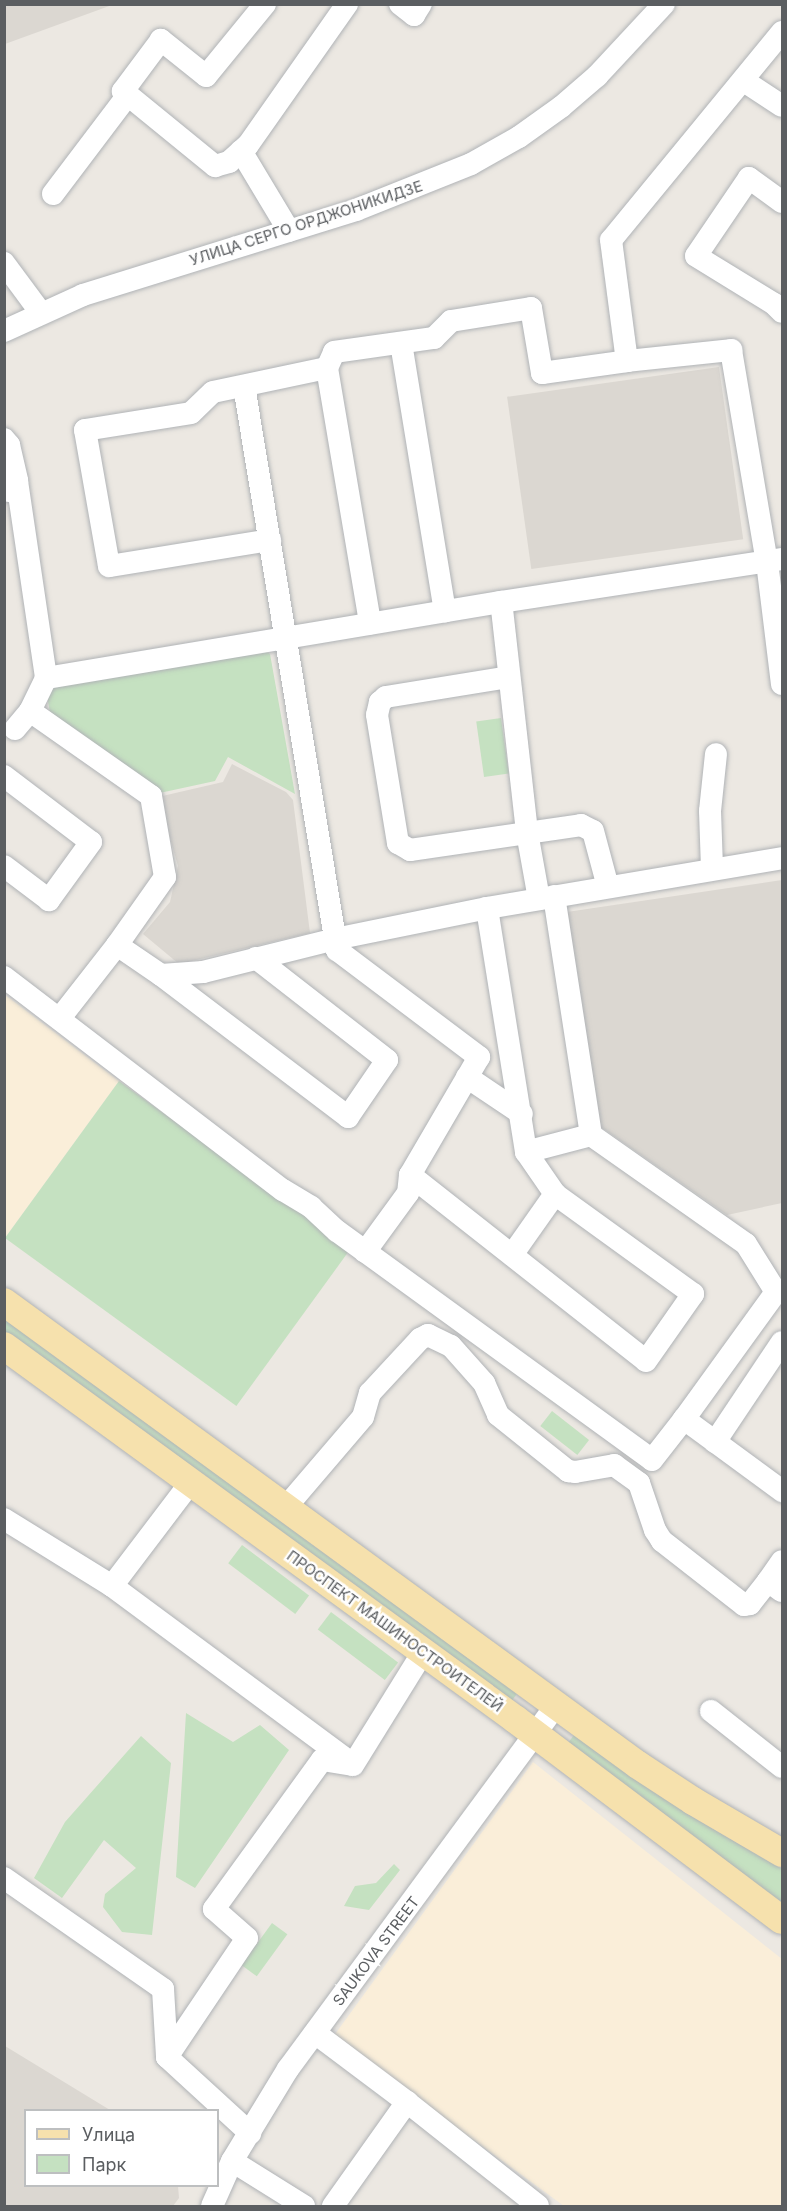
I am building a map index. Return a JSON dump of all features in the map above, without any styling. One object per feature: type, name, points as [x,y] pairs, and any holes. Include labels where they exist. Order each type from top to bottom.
[{"type":"main road","points":[[4,1302],[556,1705],[693,1802],[783,1853]]},
{"type":"main road","name":"ПРОСПЕКТ МАШИНОСТРОИТЕЛЕЙ","points":[[4,1346],[423,1652],[783,1920]]},
{"type":"main road","points":[[666,1832],[693,1802]]},
{"type":"street","points":[[265,4],[206,76],[161,40],[123,91],[215,166],[229,162],[242,151],[347,4]]},
{"type":"street","points":[[400,4],[414,15],[422,4]]},
{"type":"street","name":"УЛИЦА СЕРГО ОРДЖОНИКИДЗЕ","points":[[4,331],[92,292],[289,231],[417,188],[471,164],[542,122],[597,76],[664,4]]},
{"type":"street","points":[[627,361],[611,240],[783,32]]},
{"type":"street","points":[[744,81],[783,106]]},
{"type":"street","points":[[53,194],[129,95]]},
{"type":"street","points":[[242,151],[289,231]]},
{"type":"street","points":[[783,202],[749,178],[696,256],[774,304],[783,312]]},
{"type":"street","points":[[4,263],[41,313]]},
{"type":"street","points":[[370,623],[327,368],[334,352],[434,338],[451,321],[531,308],[542,373],[731,350],[775,561],[783,684]]},
{"type":"street","points":[[401,343],[446,611]]},
{"type":"street","points":[[270,540],[109,566],[85,430],[190,413],[213,392],[327,368]]},
{"type":"street","points":[[244,386],[337,950],[479,1057],[410,1175],[408,1194],[365,1252]]},
{"type":"street","points":[[4,439],[9,445],[11,489],[46,678],[30,711],[15,729]]},
{"type":"street","points":[[46,678],[286,636],[775,561]]},
{"type":"street","points":[[501,602],[528,832],[546,897],[591,1135],[746,1244],[780,1291],[652,1460],[639,1483]]},
{"type":"street","points":[[509,677],[386,697],[380,702],[377,715],[396,838],[401,846],[410,850],[581,825],[593,831],[608,886]]},
{"type":"street","points":[[30,711],[151,796],[165,877],[117,945],[60,1018]]},
{"type":"street","points":[[712,868],[710,811],[716,754]]},
{"type":"street","points":[[4,776],[91,842],[49,900],[4,866]]},
{"type":"street","points":[[161,975],[203,972],[335,939],[487,908],[712,868],[783,858]]},
{"type":"street","points":[[410,1175],[646,1361],[693,1294],[555,1194],[526,1152],[522,1114],[487,908]]},
{"type":"street","points":[[117,945],[161,975],[348,1117],[387,1060],[256,958]]},
{"type":"street","points":[[4,977],[283,1190],[311,1207],[365,1252],[652,1460]]},
{"type":"street","points":[[467,1077],[522,1114]]},
{"type":"street","points":[[526,1152],[591,1135]]},
{"type":"street","points":[[512,1255],[555,1194]]},
{"type":"street","points":[[286,1507],[363,1417],[370,1393],[420,1339],[428,1335],[451,1346],[484,1383],[498,1415],[568,1471],[575,1472],[614,1465],[639,1483],[655,1530],[662,1541],[744,1605],[750,1604],[775,1586],[783,1560]]},
{"type":"street","points":[[715,1442],[778,1357]]},
{"type":"street","points":[[684,1419],[783,1491]]},
{"type":"street","points":[[112,1586],[191,1482]]},
{"type":"street","points":[[4,1519],[112,1586],[353,1765]]},
{"type":"street","points":[[353,1765],[423,1652]]},
{"type":"street","name":"SAUKOVA STREET","points":[[212,2206],[232,2162],[288,2069],[556,1705]]},
{"type":"street","points":[[711,1711],[783,1767]]},
{"type":"street","points":[[167,2057],[247,1938],[214,1909],[322,1760],[353,1765]]},
{"type":"street","points":[[4,1878],[163,1989],[167,2057],[250,2133]]},
{"type":"street","points":[[315,2033],[407,2102],[538,2206]]},
{"type":"street","points":[[333,2206],[407,2102]]},
{"type":"street","points":[[232,2162],[304,2206]]},
{"type":"shaded area","points":[[5,4],[112,4],[112,5],[5,44]]},
{"type":"shaded area","points":[[719,367],[743,539],[531,569],[507,397]]},
{"type":"shaded area","points":[[232,764],[286,792],[293,800],[310,933],[179,964],[143,934],[170,902],[178,866],[158,797],[223,782]]},
{"type":"shaded area","points":[[782,880],[782,1203],[727,1215],[598,1125],[567,912]]},
{"type":"shaded area","points":[[4,994],[119,1081],[5,1238],[4,1238]]},
{"type":"shaded area","points":[[533,1762],[782,1959],[782,2206],[564,2206],[333,2037]]},
{"type":"shaded area","points":[[5,2046],[108,2109],[24,2109],[24,2187],[178,2187],[179,2198],[173,2206],[5,2206]]},
{"type":"green space","points":[[258,646],[270,654],[295,794],[228,757],[215,781],[155,794],[51,718],[46,690],[63,681]]},
{"type":"green space","points":[[501,718],[509,773],[484,777],[476,721]]},
{"type":"green space","points":[[119,1081],[350,1249],[236,1406],[5,1238]]},
{"type":"green space","points":[[5,1318],[519,1691],[512,1700],[4,1331]]},
{"type":"green space","points":[[552,1411],[589,1440],[577,1455],[540,1426]]},
{"type":"green space","points":[[242,1545],[309,1596],[295,1614],[228,1563]]},
{"type":"green space","points":[[331,1612],[398,1663],[385,1680],[318,1630]]},
{"type":"green space","points":[[186,1713],[233,1742],[260,1725],[289,1750],[195,1888],[176,1877]]},
{"type":"green space","points":[[574,1735],[686,1813],[782,1869],[782,1903],[568,1743]]},
{"type":"green space","points":[[141,1736],[171,1763],[152,1935],[122,1932],[103,1907],[105,1894],[136,1868],[104,1840],[62,1898],[34,1878],[65,1822]]},
{"type":"green space","points":[[394,1864],[400,1870],[369,1910],[344,1906],[355,1886],[376,1883]]},
{"type":"green space","points":[[272,1923],[287,1934],[257,1976],[241,1965]]}]
